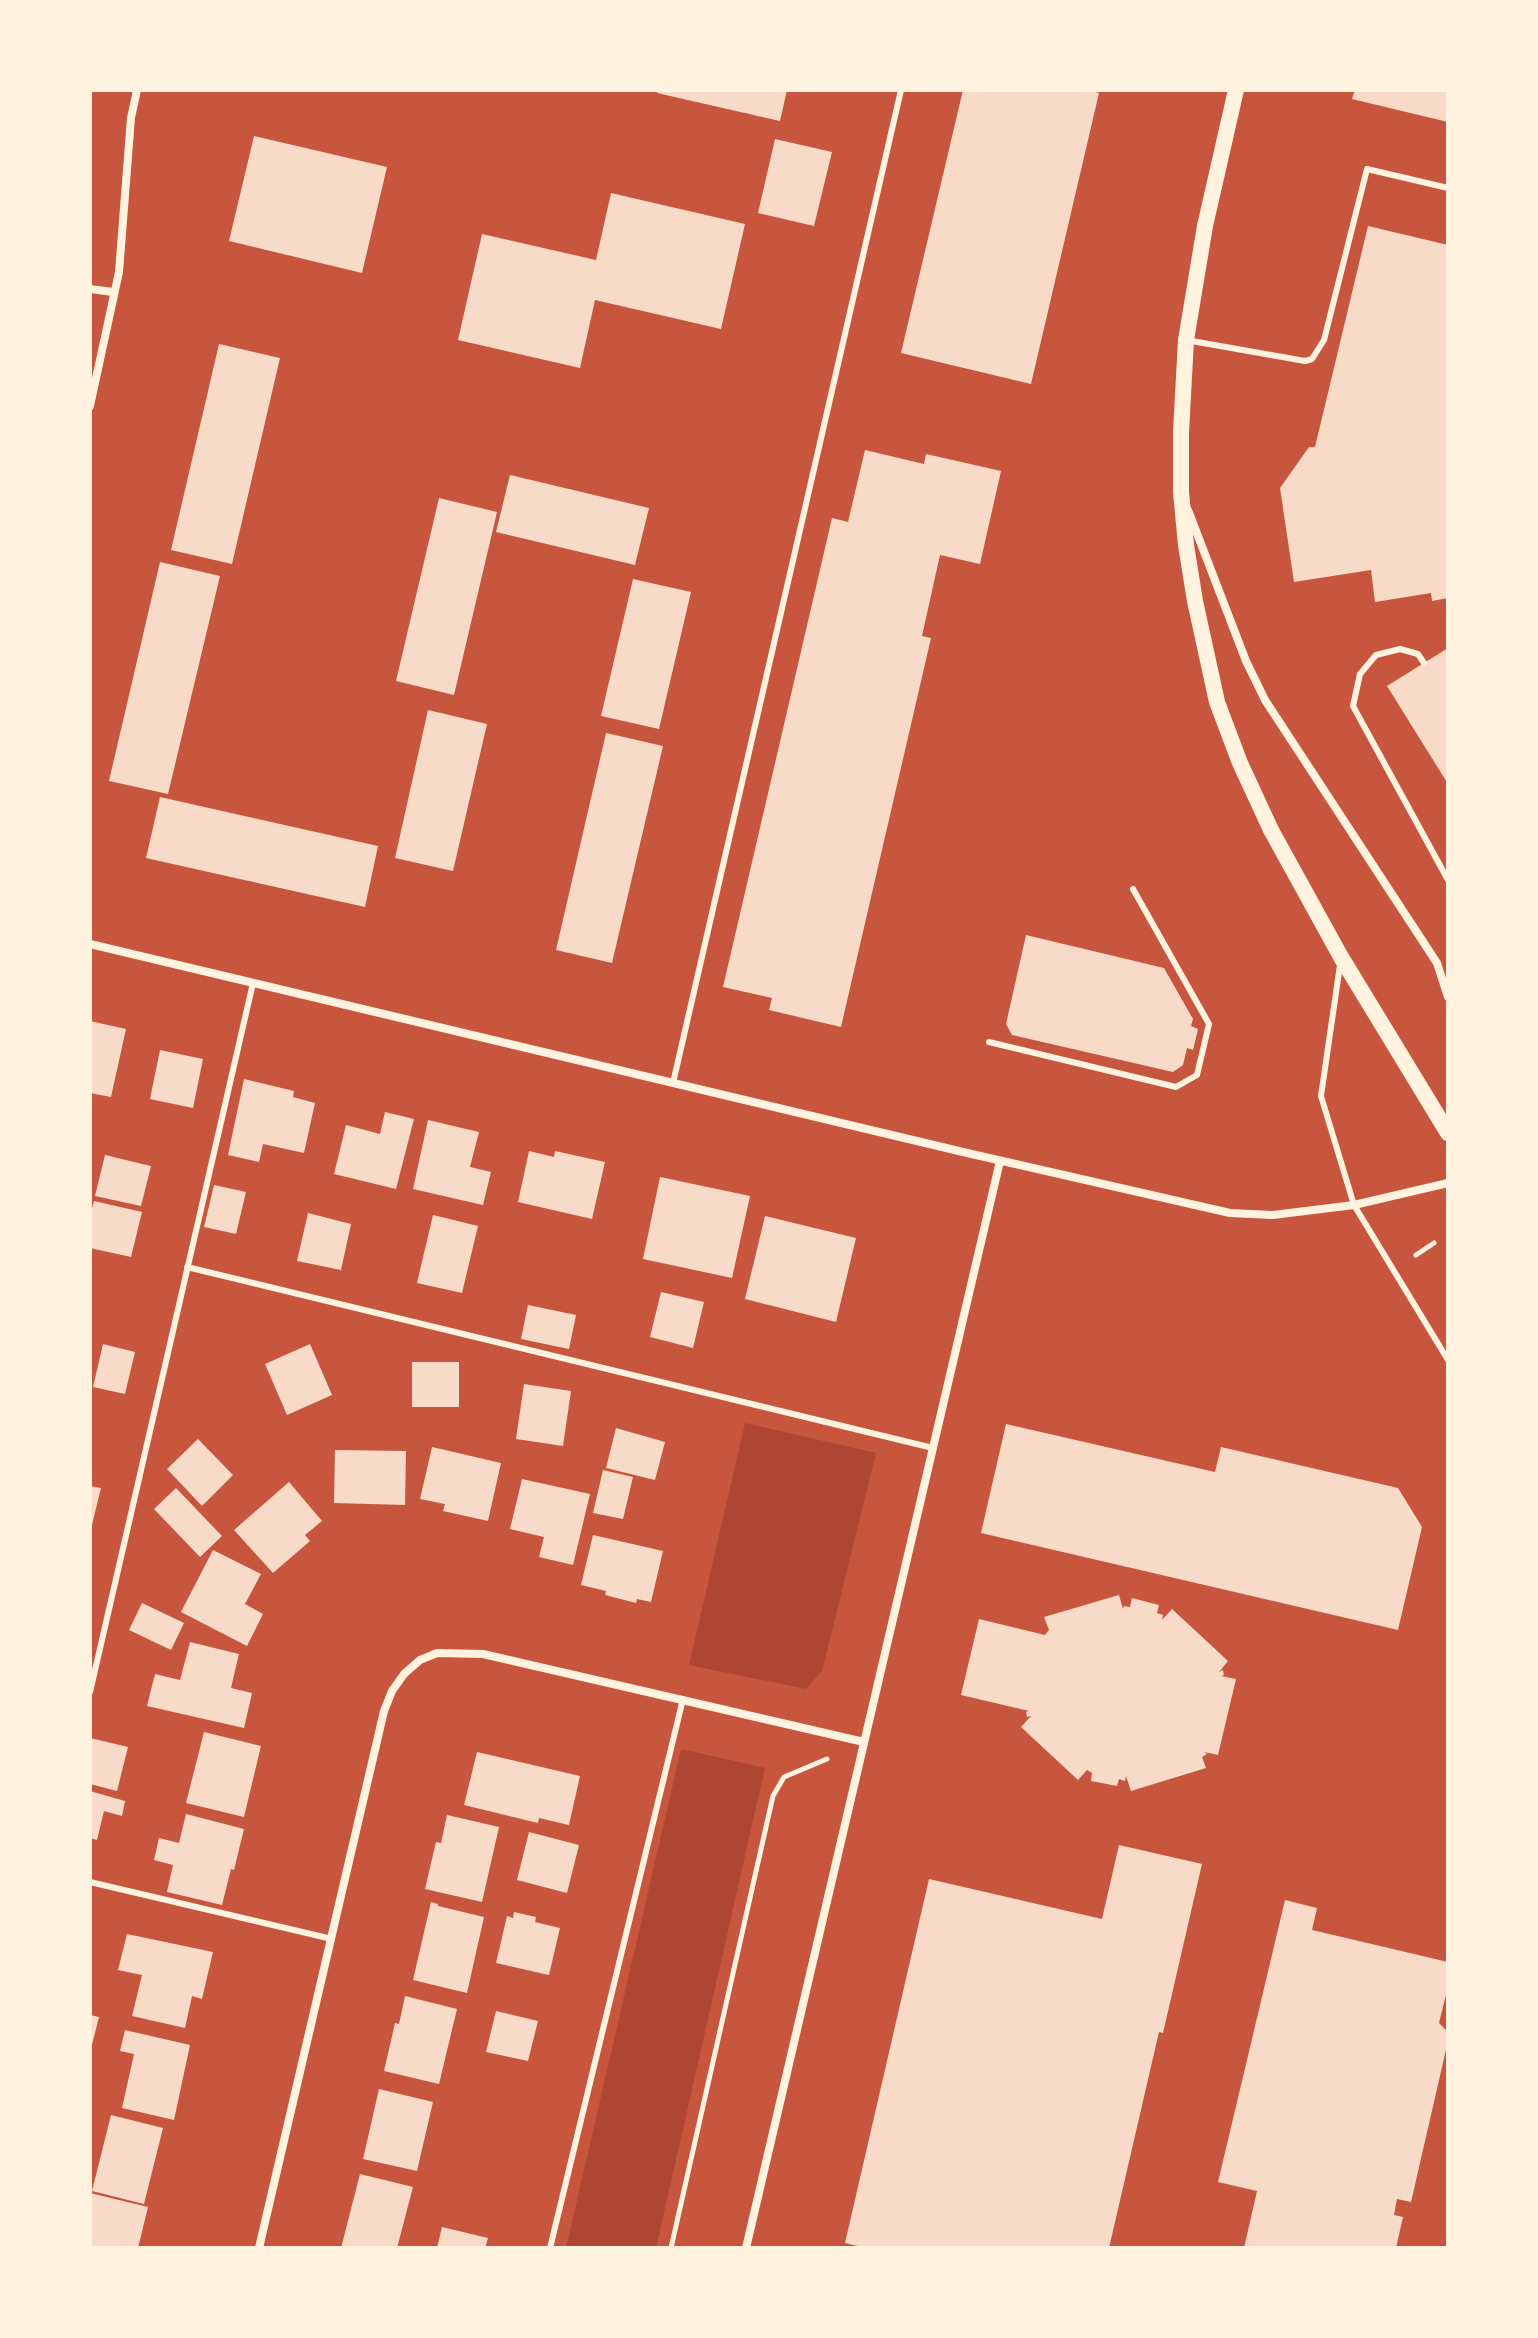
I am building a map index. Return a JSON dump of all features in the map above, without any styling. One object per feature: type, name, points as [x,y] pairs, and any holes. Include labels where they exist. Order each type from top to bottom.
[{"type":"main road","points":[[1236,90],[1205,226],[1186,340],[1181,492],[1189,570],[1221,712],[1271,830],[1341,957],[1448,1133]]},
{"type":"street","points":[[90,406],[119,272],[131,118],[137,90]]},
{"type":"street","points":[[90,289],[113,292]]},
{"type":"street","points":[[1181,492],[1246,661],[1265,700],[1437,963],[1448,997]]},
{"type":"street","points":[[90,944],[1000,1161],[1253,1216],[1354,1205],[1448,1183]]},
{"type":"street","points":[[1437,963],[1448,965]]},
{"type":"street","points":[[746,2248],[1000,1161]]},
{"type":"street","points":[[259,2248],[384,1711],[392,1691],[404,1674],[420,1660],[437,1653],[483,1654],[864,1742]]},
{"type":"lane","points":[[673,1083],[901,90]]},
{"type":"lane","points":[[1186,340],[1305,361],[1312,359],[1324,340],[1367,169],[1448,188]]},
{"type":"lane","points":[[1424,663],[1418,654],[1400,649],[1376,655],[1360,674],[1353,706],[1448,880]]},
{"type":"lane","points":[[989,1042],[1176,1087],[1197,1075],[1209,1024],[1133,889]]},
{"type":"lane","points":[[1341,957],[1321,1096],[1354,1205],[1448,1360]]},
{"type":"lane","points":[[90,1692],[253,983]]},
{"type":"lane","points":[[187,1267],[933,1448]]},
{"type":"lane","points":[[550,2248],[683,1699]]},
{"type":"lane","points":[[90,1882],[332,1939]]},
{"type":"path","points":[[1416,1255],[1434,1243]]},
{"type":"path","points":[[671,2248],[773,1796],[784,1777],[864,1742]]},
{"type":"shaded area","points":[[745,1423],[876,1453],[822,1671],[806,1689],[689,1665]]},
{"type":"shaded area","points":[[681,1749],[765,1768],[656,2248],[566,2248]]},
{"type":"building","points":[[658,90],[787,90],[780,121],[657,93]]},
{"type":"building","points":[[963,90],[1087,90],[1099,93],[1031,384],[901,353]]},
{"type":"building","points":[[1355,90],[1448,90],[1448,122],[1352,99]]},
{"type":"building","points":[[254,136],[387,167],[362,273],[229,241]]},
{"type":"building","points":[[775,139],[832,152],[814,226],[758,213]]},
{"type":"building","points":[[611,193],[745,224],[721,329],[595,300],[580,368],[458,340],[482,234],[596,260]]},
{"type":"building","points":[[1368,226],[1448,245],[1448,598],[1432,601],[1431,593],[1375,602],[1371,570],[1294,582],[1280,488],[1309,447],[1315,447]]},
{"type":"building","points":[[219,344],[280,358],[232,564],[171,550]]},
{"type":"building","points":[[865,450],[924,464],[926,454],[1001,471],[980,564],[940,555],[922,636],[931,638],[841,1027],[769,1010],[772,998],[723,987],[832,518],[848,522]]},
{"type":"building","points":[[510,475],[649,508],[635,565],[496,532]]},
{"type":"building","points":[[439,498],[497,512],[454,695],[396,681]]},
{"type":"building","points":[[160,562],[220,576],[168,794],[109,781]]},
{"type":"building","points":[[633,579],[691,592],[659,729],[601,716]]},
{"type":"building","points":[[1448,648],[1448,784],[1387,686]]},
{"type":"building","points":[[428,710],[487,724],[453,871],[395,858]]},
{"type":"building","points":[[606,733],[663,746],[612,963],[556,950]]},
{"type":"building","points":[[160,797],[378,846],[365,907],[146,858]]},
{"type":"building","points":[[1026,935],[1164,968],[1193,1019],[1191,1026],[1198,1029],[1193,1050],[1187,1048],[1183,1065],[1173,1072],[1012,1035],[1006,1024]]},
{"type":"building","points":[[90,1021],[126,1029],[111,1097],[90,1093]]},
{"type":"building","points":[[160,1050],[203,1059],[193,1108],[150,1099]]},
{"type":"building","points":[[244,1079],[294,1091],[293,1097],[315,1103],[304,1153],[263,1144],[259,1162],[228,1155]]},
{"type":"building","points":[[385,1112],[414,1119],[396,1189],[334,1174],[346,1125],[380,1134]]},
{"type":"building","points":[[428,1120],[479,1132],[470,1167],[491,1172],[483,1205],[413,1189]]},
{"type":"building","points":[[529,1151],[554,1157],[555,1151],[605,1162],[592,1219],[518,1202]]},
{"type":"building","points":[[105,1155],[151,1166],[141,1206],[95,1196]]},
{"type":"building","points":[[660,1177],[750,1196],[732,1278],[643,1259]]},
{"type":"building","points":[[214,1185],[246,1192],[236,1234],[204,1227]]},
{"type":"building","points":[[94,1201],[142,1212],[131,1257],[90,1248],[90,1216]]},
{"type":"building","points":[[308,1213],[351,1224],[341,1270],[297,1261]]},
{"type":"building","points":[[433,1215],[478,1226],[462,1293],[417,1283]]},
{"type":"building","points":[[765,1216],[856,1238],[836,1322],[745,1299]]},
{"type":"building","points":[[661,1292],[704,1302],[693,1348],[650,1337]]},
{"type":"building","points":[[528,1305],[576,1315],[569,1349],[521,1339]]},
{"type":"building","points":[[103,1344],[135,1352],[125,1394],[93,1387]]},
{"type":"building","points":[[310,1344],[332,1395],[287,1415],[265,1364]]},
{"type":"building","points":[[412,1362],[459,1362],[459,1407],[412,1407]]},
{"type":"building","points":[[524,1384],[571,1391],[563,1446],[516,1439]]},
{"type":"building","points":[[1006,1424],[1215,1472],[1221,1447],[1398,1488],[1422,1527],[1398,1630],[981,1533]]},
{"type":"building","points":[[616,1428],[665,1442],[655,1480],[606,1468]]},
{"type":"building","points":[[198,1439],[233,1475],[202,1506],[167,1469]]},
{"type":"building","points":[[432,1447],[501,1463],[488,1521],[443,1511],[445,1504],[420,1499]]},
{"type":"building","points":[[335,1450],[406,1451],[405,1505],[334,1503]]},
{"type":"building","points":[[603,1470],[633,1477],[623,1519],[593,1513]]},
{"type":"building","points":[[522,1479],[590,1494],[573,1565],[539,1557],[544,1537],[510,1529]]},
{"type":"building","points":[[289,1482],[322,1521],[305,1535],[310,1541],[273,1573],[234,1530]]},
{"type":"building","points":[[90,1486],[101,1488],[91,1529],[90,1529]]},
{"type":"building","points":[[176,1488],[222,1536],[200,1557],[154,1509]]},
{"type":"building","points":[[593,1535],[663,1551],[651,1602],[637,1599],[636,1603],[581,1585]]},
{"type":"building","points":[[213,1550],[261,1574],[245,1604],[263,1614],[247,1646],[181,1612]]},
{"type":"building","points":[[1119,1595],[1123,1609],[1124,1606],[1130,1607],[1132,1598],[1159,1605],[1157,1613],[1163,1615],[1162,1620],[1172,1609],[1228,1661],[1219,1672],[1223,1670],[1224,1675],[1221,1676],[1236,1679],[1218,1755],[1204,1752],[1207,1754],[1202,1757],[1206,1768],[1131,1791],[1126,1776],[1125,1781],[1119,1779],[1117,1786],[1091,1781],[1092,1773],[1087,1770],[1078,1780],[1021,1727],[1031,1716],[1027,1717],[1026,1712],[1029,1711],[961,1695],[979,1619],[1045,1635],[1049,1630],[1044,1617]]},
{"type":"building","points":[[142,1603],[184,1623],[171,1650],[129,1630]]},
{"type":"building","points":[[190,1642],[239,1654],[231,1688],[252,1693],[244,1728],[147,1706],[155,1674],[180,1680]]},
{"type":"building","points":[[204,1732],[261,1746],[244,1817],[186,1803]]},
{"type":"building","points":[[90,1738],[128,1747],[117,1791],[90,1784]]},
{"type":"building","points":[[477,1752],[580,1776],[569,1825],[539,1818],[538,1823],[464,1805]]},
{"type":"building","points":[[90,1791],[125,1801],[122,1816],[104,1811],[97,1840],[90,1838]]},
{"type":"building","points":[[186,1814],[244,1829],[222,1905],[167,1892],[173,1865],[154,1860],[159,1838],[179,1843]]},
{"type":"building","points":[[447,1815],[499,1827],[482,1902],[425,1889],[436,1842],[441,1843]]},
{"type":"building","points":[[529,1832],[579,1845],[567,1893],[517,1880]]},
{"type":"building","points":[[1119,1845],[1202,1864],[1109,2248],[866,2248],[845,2243],[929,1879],[1102,1919]]},
{"type":"building","points":[[1285,1900],[1317,1908],[1312,1930],[1448,1962],[1448,1987],[1439,2023],[1448,2032],[1448,2041],[1411,2202],[1397,2199],[1394,2215],[1403,2217],[1396,2248],[1244,2248],[1257,2191],[1218,2182]]},
{"type":"building","points":[[431,1902],[484,1917],[467,1993],[413,1980]]},
{"type":"building","points":[[514,1912],[536,1917],[535,1922],[560,1928],[549,1975],[496,1963],[507,1916],[513,1918]]},
{"type":"building","points":[[127,1934],[213,1952],[202,1999],[192,1996],[185,2028],[132,2016],[142,1975],[118,1970]]},
{"type":"building","points":[[405,1996],[457,2009],[439,2084],[384,2071]]},
{"type":"building","points":[[496,2011],[538,2021],[528,2061],[486,2052]]},
{"type":"building","points":[[90,2015],[99,2017],[91,2049],[90,2049]]},
{"type":"building","points":[[125,2030],[190,2045],[174,2120],[122,2108],[134,2054],[120,2051]]},
{"type":"building","points":[[379,2089],[433,2102],[417,2171],[363,2159]]},
{"type":"building","points":[[111,2115],[163,2128],[144,2204],[92,2191]]},
{"type":"building","points":[[360,2174],[413,2187],[397,2248],[341,2248]]},
{"type":"building","points":[[90,2193],[148,2207],[138,2248],[90,2248]]},
{"type":"building","points":[[442,2227],[488,2238],[485,2248],[437,2248]]}]
